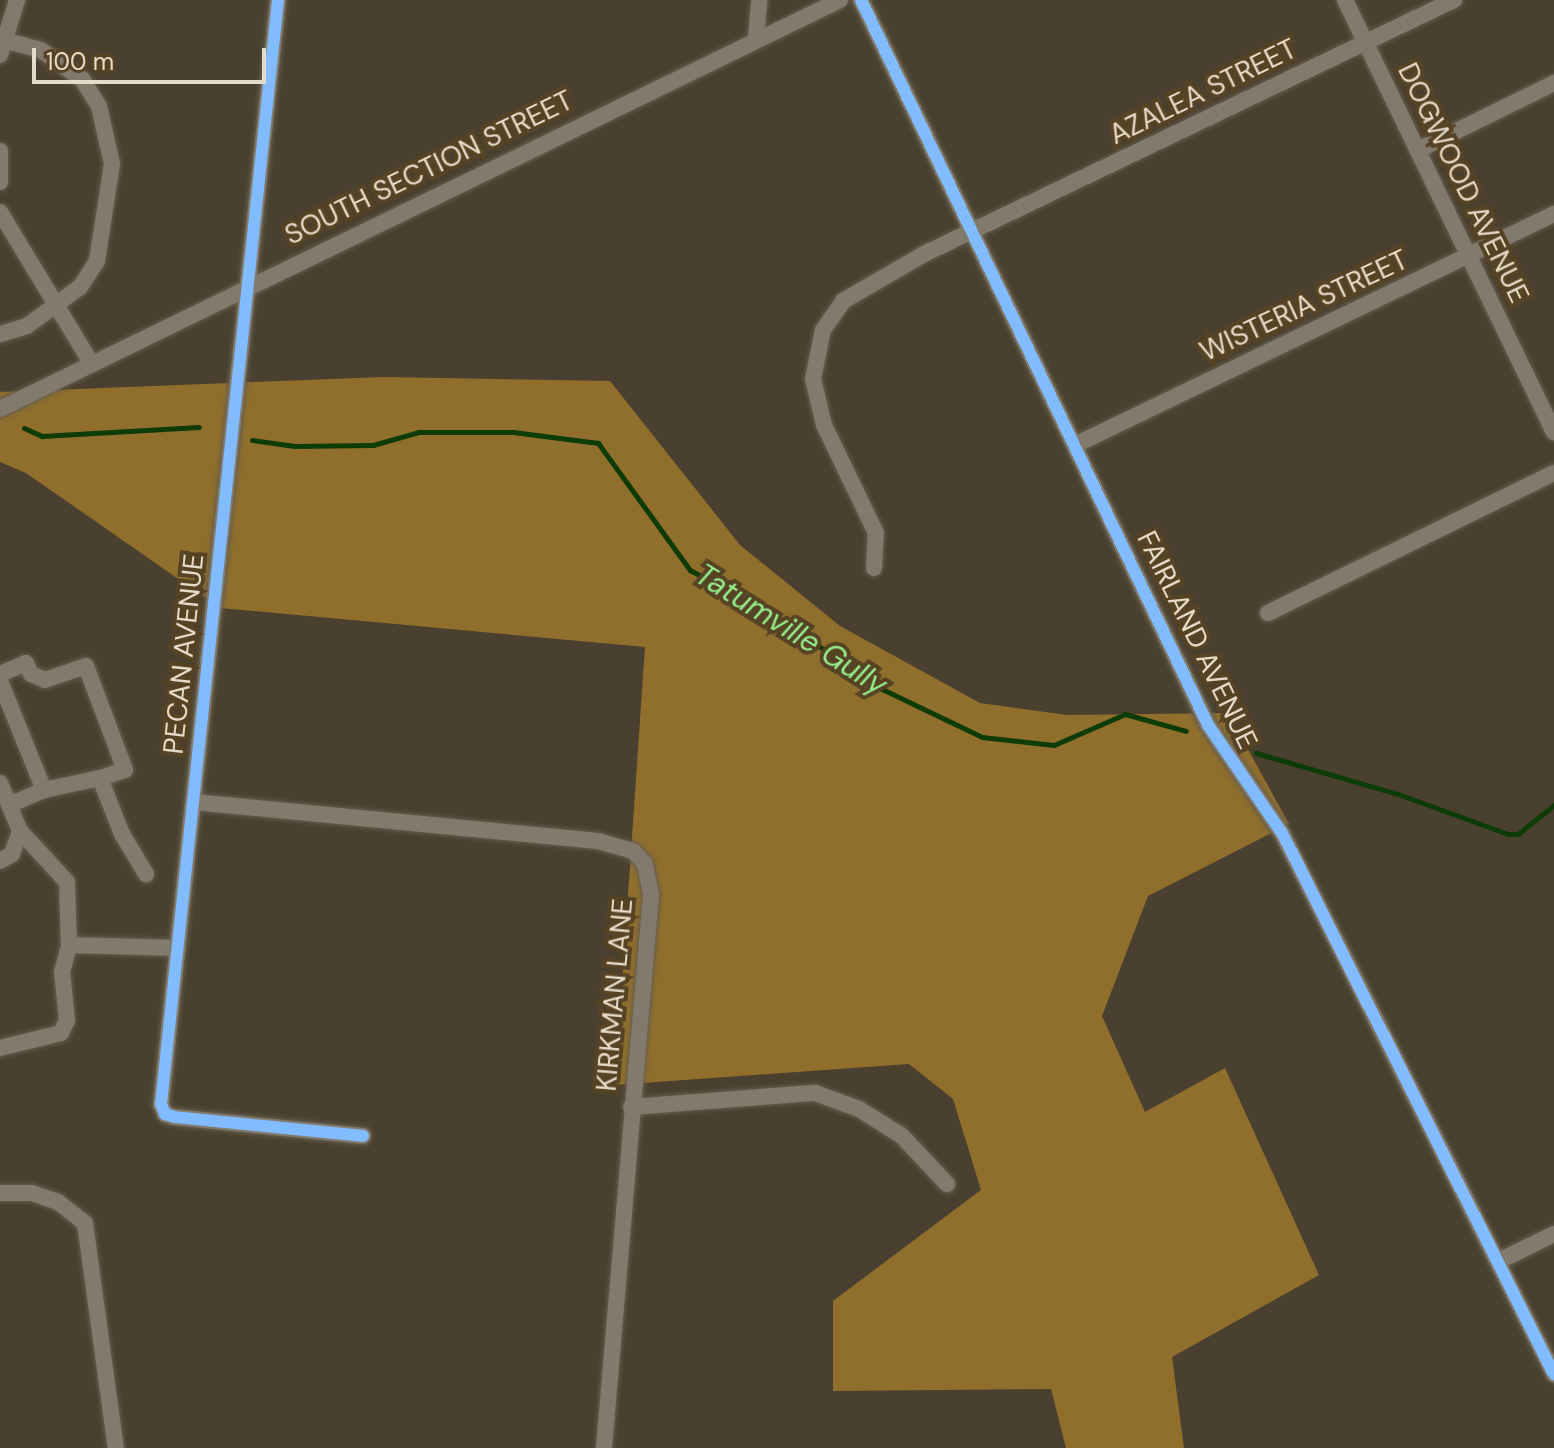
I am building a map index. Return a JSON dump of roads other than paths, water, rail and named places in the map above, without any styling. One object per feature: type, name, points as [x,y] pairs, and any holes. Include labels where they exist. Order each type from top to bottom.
[{"type":"street","points":[[0,334],[27,326],[80,287],[97,261],[110,196],[110,146],[99,106],[82,79],[49,54],[2,45],[17,0]]},
{"type":"street","name":"PECAN AVENUE","points":[[278,0],[161,1104],[165,1114],[363,1136]]},
{"type":"street","points":[[756,38],[759,0]]},
{"type":"street","name":"SOUTH SECTION STREET","points":[[0,409],[247,285],[840,0]]},
{"type":"street","name":"FAIRLAND AVENUE","points":[[861,0],[975,230],[1208,725],[1282,833],[1554,1374]]},
{"type":"street","name":"DOGWOOD AVENUE","points":[[1345,0],[1554,432]]},
{"type":"street","name":"AZALEA STREET","points":[[874,568],[876,533],[816,399],[817,347],[832,314],[858,289],[1454,0]]},
{"type":"street","points":[[1418,150],[1554,83]]},
{"type":"street","points":[[0,151],[0,182]]},
{"type":"street","points":[[0,212],[91,363]]},
{"type":"street","name":"WISTERIA STREET","points":[[1075,445],[1554,214]]},
{"type":"street","points":[[1268,613],[1554,473]]},
{"type":"street","points":[[0,674],[26,663],[31,674],[45,680],[86,666],[125,770],[44,790],[9,805]]},
{"type":"street","points":[[0,681],[44,790]]},
{"type":"street","points":[[100,778],[122,834],[146,874]]},
{"type":"street","points":[[0,783],[20,831],[67,882],[69,945],[62,972],[67,1020],[61,1033],[0,1048]]},
{"type":"street","name":"KIRKMAN LANE","points":[[194,802],[598,841],[633,851],[649,873],[651,895],[604,1448]]},
{"type":"street","points":[[0,861],[12,854],[20,831]]},
{"type":"street","points":[[69,945],[178,948]]},
{"type":"street","points":[[631,1107],[815,1093],[859,1109],[902,1136],[947,1184]]},
{"type":"street","points":[[0,1193],[32,1193],[58,1202],[85,1223],[116,1448]]},
{"type":"street","points":[[1499,1261],[1554,1234]]},
{"type":"waterway","name":"Tatumville Gully","points":[[24,428],[42,436],[199,427]]},
{"type":"waterway","name":"Tatumville Gully","points":[[252,440],[295,446],[373,445],[419,432],[513,432],[598,443],[690,570],[779,619],[882,689],[982,737],[1054,745],[1125,714],[1186,731]]},
{"type":"waterway","name":"Tatumville Gully","points":[[1256,753],[1398,794],[1508,834],[1518,834],[1554,805]]}]
